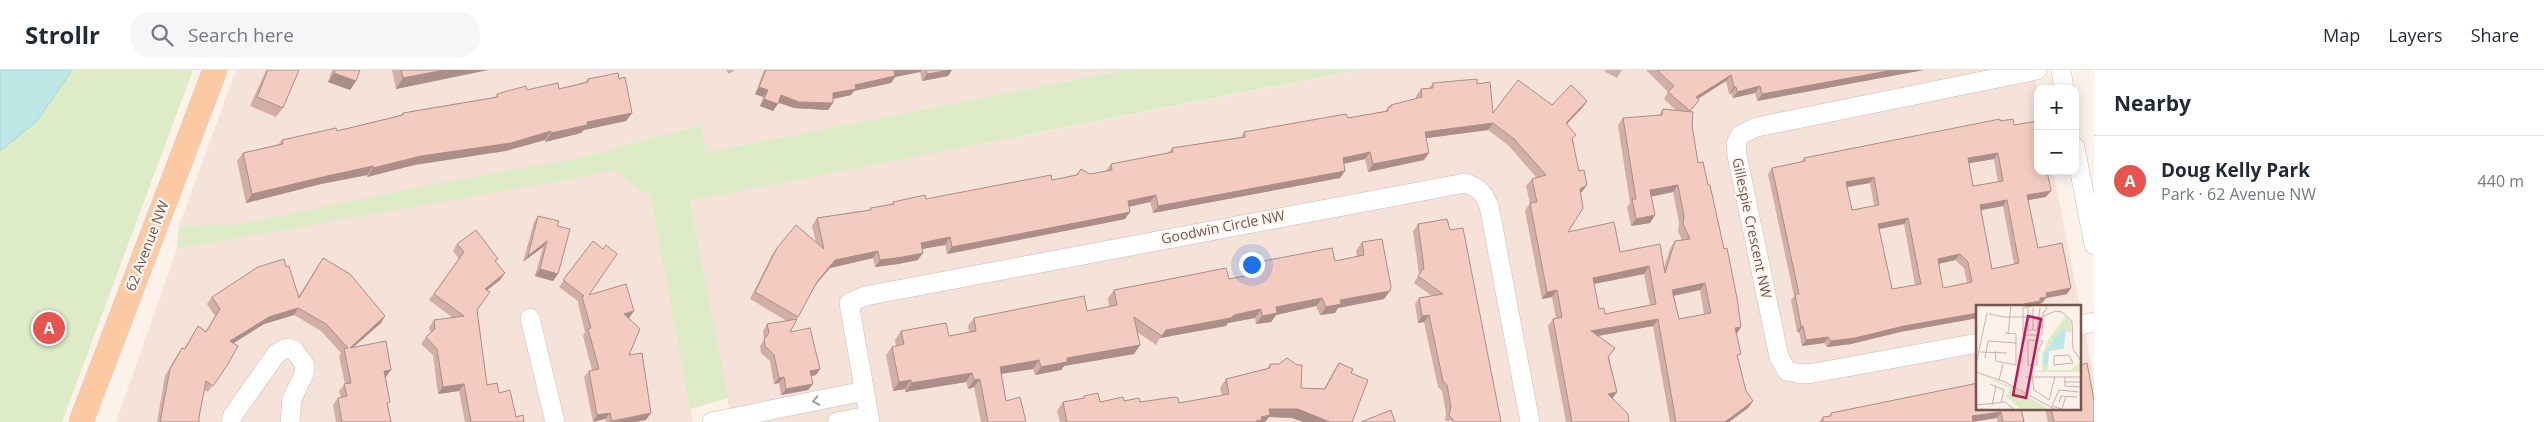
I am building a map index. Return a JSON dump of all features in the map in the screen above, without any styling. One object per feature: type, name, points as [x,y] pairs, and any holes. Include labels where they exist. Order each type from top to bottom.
[{"type":"main road","name":"62 Avenue NW","points":[[81,422],[215,70]]},
{"type":"street","name":"Gillespie Crescent NW","points":[[1976,344],[1814,373],[1802,374],[1788,370],[1779,357],[1736,154],[1736,144],[1740,135],[1757,127],[2037,70]]},
{"type":"street","points":[[2061,70],[2063,85]]},
{"type":"street","points":[[2079,168],[2094,245]]},
{"type":"street","name":"Goodwin Circle NW","points":[[869,419],[849,303],[865,296],[1465,183],[1476,187],[1484,194],[1489,206],[1530,422]]},
{"type":"street","points":[[530,318],[555,422]]},
{"type":"street","points":[[231,422],[233,415],[277,353],[286,348],[294,350],[302,358],[305,365],[304,374],[292,398],[290,422]]},
{"type":"street","points":[[712,422],[864,391]]},
{"type":"street","points":[[836,422],[869,419]]},
{"type":"shaded area","points":[[236,70],[1125,70],[706,152],[700,125],[574,159],[245,223],[179,226]]},
{"type":"shaded area","points":[[1360,70],[2033,70],[2036,85],[2034,85],[2034,175],[2054,175],[2080,305],[1976,305],[1976,410],[2082,410],[2082,318],[2094,377],[2094,422],[732,422],[690,201]]},
{"type":"shaded area","points":[[615,170],[651,196],[693,422],[116,422],[177,249]]},
{"type":"green space","points":[[0,70],[193,70],[62,422],[0,422]]},
{"type":"green space","points":[[1125,70],[1358,70],[690,201],[728,398],[690,409],[651,197],[615,171],[177,249],[179,226],[245,223],[439,183],[574,159],[701,125],[706,152]]},
{"type":"water","points":[[0,70],[72,70],[37,121],[0,151]]},
{"type":"building","points":[[268,70],[299,70],[283,108],[257,97]]},
{"type":"building","points":[[335,70],[360,70],[356,81],[334,73]]},
{"type":"building","points":[[401,70],[444,70],[403,78]]},
{"type":"building","points":[[766,70],[901,70],[894,71],[895,76],[855,85],[856,89],[833,93],[833,103],[799,102],[781,95],[778,104],[764,99],[768,90],[759,87]]},
{"type":"building","points":[[926,70],[951,70],[927,74]]},
{"type":"building","points":[[1657,70],[1893,70],[1762,94],[1760,86],[1737,92],[1731,75],[1696,97],[1699,100],[1690,111],[1668,92],[1674,86]]},
{"type":"building","points":[[618,73],[619,79],[625,77],[632,113],[587,122],[587,125],[551,133],[551,131],[511,143],[421,156],[252,194],[243,153],[283,144],[282,140],[336,128],[337,131],[403,115],[403,113],[498,97],[497,94],[526,86],[527,90],[558,83],[559,89],[588,82],[588,79]]},
{"type":"building","points":[[1477,79],[1477,84],[1490,82],[1493,113],[1518,80],[1552,105],[1571,85],[1587,101],[1566,123],[1576,135],[1572,138],[1579,171],[1584,170],[1587,185],[1580,189],[1583,208],[1568,232],[1614,222],[1620,252],[1660,244],[1665,273],[1675,241],[1690,239],[1683,224],[1684,216],[1678,185],[1650,190],[1655,215],[1636,219],[1632,199],[1636,199],[1623,118],[1662,115],[1663,109],[1693,112],[1692,125],[1698,163],[1703,162],[1708,185],[1710,185],[1724,249],[1727,248],[1737,298],[1741,327],[1735,328],[1741,354],[1737,355],[1746,391],[1753,401],[1725,422],[1676,422],[1658,319],[1591,331],[1615,348],[1608,357],[1617,392],[1608,394],[1628,414],[1629,422],[1572,422],[1553,319],[1562,317],[1557,290],[1547,292],[1530,203],[1537,202],[1532,179],[1546,175],[1514,139],[1493,123],[1425,132],[1429,153],[1373,164],[1370,152],[1343,158],[1345,171],[1158,206],[1156,195],[1128,201],[1130,212],[1111,216],[952,247],[950,237],[921,243],[923,253],[903,257],[880,260],[878,251],[835,260],[817,282],[798,317],[755,292],[777,248],[796,225],[824,249],[817,218],[871,210],[871,208],[925,195],[926,199],[1051,175],[1052,180],[1077,175],[1081,169],[1090,174],[1112,170],[1111,164],[1173,152],[1172,148],[1245,137],[1244,132],[1346,114],[1348,118],[1388,111],[1388,107],[1391,107],[1391,105],[1422,97],[1421,89],[1433,88],[1433,83]],"holes":[[[1649,266],[1656,304],[1605,314],[1604,308],[1599,309],[1593,278]],[[1705,283],[1711,313],[1679,319],[1672,290]]]},
{"type":"building","points":[[2000,119],[2000,121],[2013,119],[2014,125],[2034,122],[2034,175],[2048,175],[2051,191],[2027,195],[2038,248],[2062,243],[2071,288],[2046,293],[2047,297],[2040,298],[2040,301],[2020,305],[1976,305],[1976,313],[1904,326],[1855,338],[1831,341],[1828,337],[1806,340],[1803,326],[1801,326],[1795,294],[1799,294],[1772,168],[1805,161],[1804,158]],"holes":[[[1998,153],[2003,181],[1973,186],[1968,158]],[[1874,177],[1879,205],[1852,210],[1846,182]],[[2007,200],[2019,263],[1992,269],[1980,205]],[[1908,218],[1921,284],[1892,289],[1878,224]],[[1960,254],[1968,262],[1972,282],[1943,288],[1938,259]]]},
{"type":"building","points":[[538,216],[559,221],[557,226],[570,229],[558,274],[540,269],[547,241],[528,256]]},
{"type":"building","points":[[1447,219],[1450,230],[1463,228],[1501,422],[1454,422],[1449,415],[1451,407],[1447,385],[1443,381],[1429,315],[1422,316],[1419,298],[1443,294],[1418,276],[1424,268],[1418,224]]},
{"type":"building","points":[[476,230],[498,259],[495,261],[505,273],[485,289],[490,292],[477,310],[487,385],[497,383],[499,393],[510,390],[516,417],[523,415],[524,422],[471,422],[464,384],[443,387],[437,349],[426,337],[435,329],[434,320],[464,316],[434,294],[464,252],[457,244]]},
{"type":"building","points":[[1382,239],[1391,287],[1390,291],[1340,300],[1341,304],[1326,307],[1322,298],[1276,307],[1277,313],[1262,316],[1261,309],[1234,315],[1231,318],[1166,330],[1162,336],[1134,317],[1140,345],[1067,358],[1067,362],[1041,367],[1039,360],[1000,367],[1006,401],[1020,397],[1026,422],[988,422],[980,379],[974,380],[972,373],[911,383],[911,380],[899,382],[892,347],[904,344],[901,331],[946,323],[949,336],[976,331],[974,318],[1084,296],[1087,311],[1117,305],[1114,290],[1226,268],[1229,279],[1255,274],[1253,263],[1332,248],[1335,261],[1364,255],[1362,242]]},
{"type":"building","points":[[593,241],[603,249],[606,245],[617,254],[589,295],[626,284],[634,311],[624,314],[640,329],[629,355],[642,353],[651,413],[612,421],[610,413],[597,415],[589,371],[599,369],[588,329],[591,328],[582,297],[584,296],[563,280]]},
{"type":"building","points":[[323,258],[350,274],[385,316],[350,348],[386,341],[391,370],[384,371],[390,402],[387,403],[391,422],[342,422],[338,398],[347,396],[344,384],[351,383],[344,349],[348,348],[326,324],[298,308],[269,317],[230,341],[238,346],[213,386],[206,381],[199,422],[160,422],[170,369],[182,348],[185,349],[198,326],[206,332],[220,309],[212,297],[258,267],[284,259],[286,267],[289,266],[299,298]]},
{"type":"building","points":[[797,319],[790,332],[810,328],[820,369],[810,371],[813,384],[786,389],[784,377],[779,378],[774,355],[765,346],[764,340],[769,333],[767,324]]},
{"type":"building","points":[[1287,358],[1297,365],[1302,365],[1301,388],[1325,389],[1339,363],[1353,369],[1351,373],[1368,380],[1352,422],[1330,422],[1298,409],[1269,409],[1270,415],[1261,417],[1262,420],[1257,422],[1067,422],[1063,402],[1098,393],[1100,402],[1123,397],[1124,401],[1139,398],[1140,402],[1175,397],[1178,398],[1179,403],[1229,394],[1226,379],[1270,368],[1270,364],[1279,364]]},
{"type":"building","points":[[2087,363],[2094,400],[2094,422],[2054,422],[2051,410],[2082,410],[2082,364]]},
{"type":"building","points":[[1976,383],[1976,410],[2021,410],[2024,422],[2003,422],[2001,412],[1972,416],[1973,422],[1823,422],[1823,417],[1831,416],[1831,413]]},
{"type":"building","points":[[1391,410],[1395,422],[1361,422]]},
{"type":"place","name":"Doug Kelly Park","points":[[49,328]]}]
